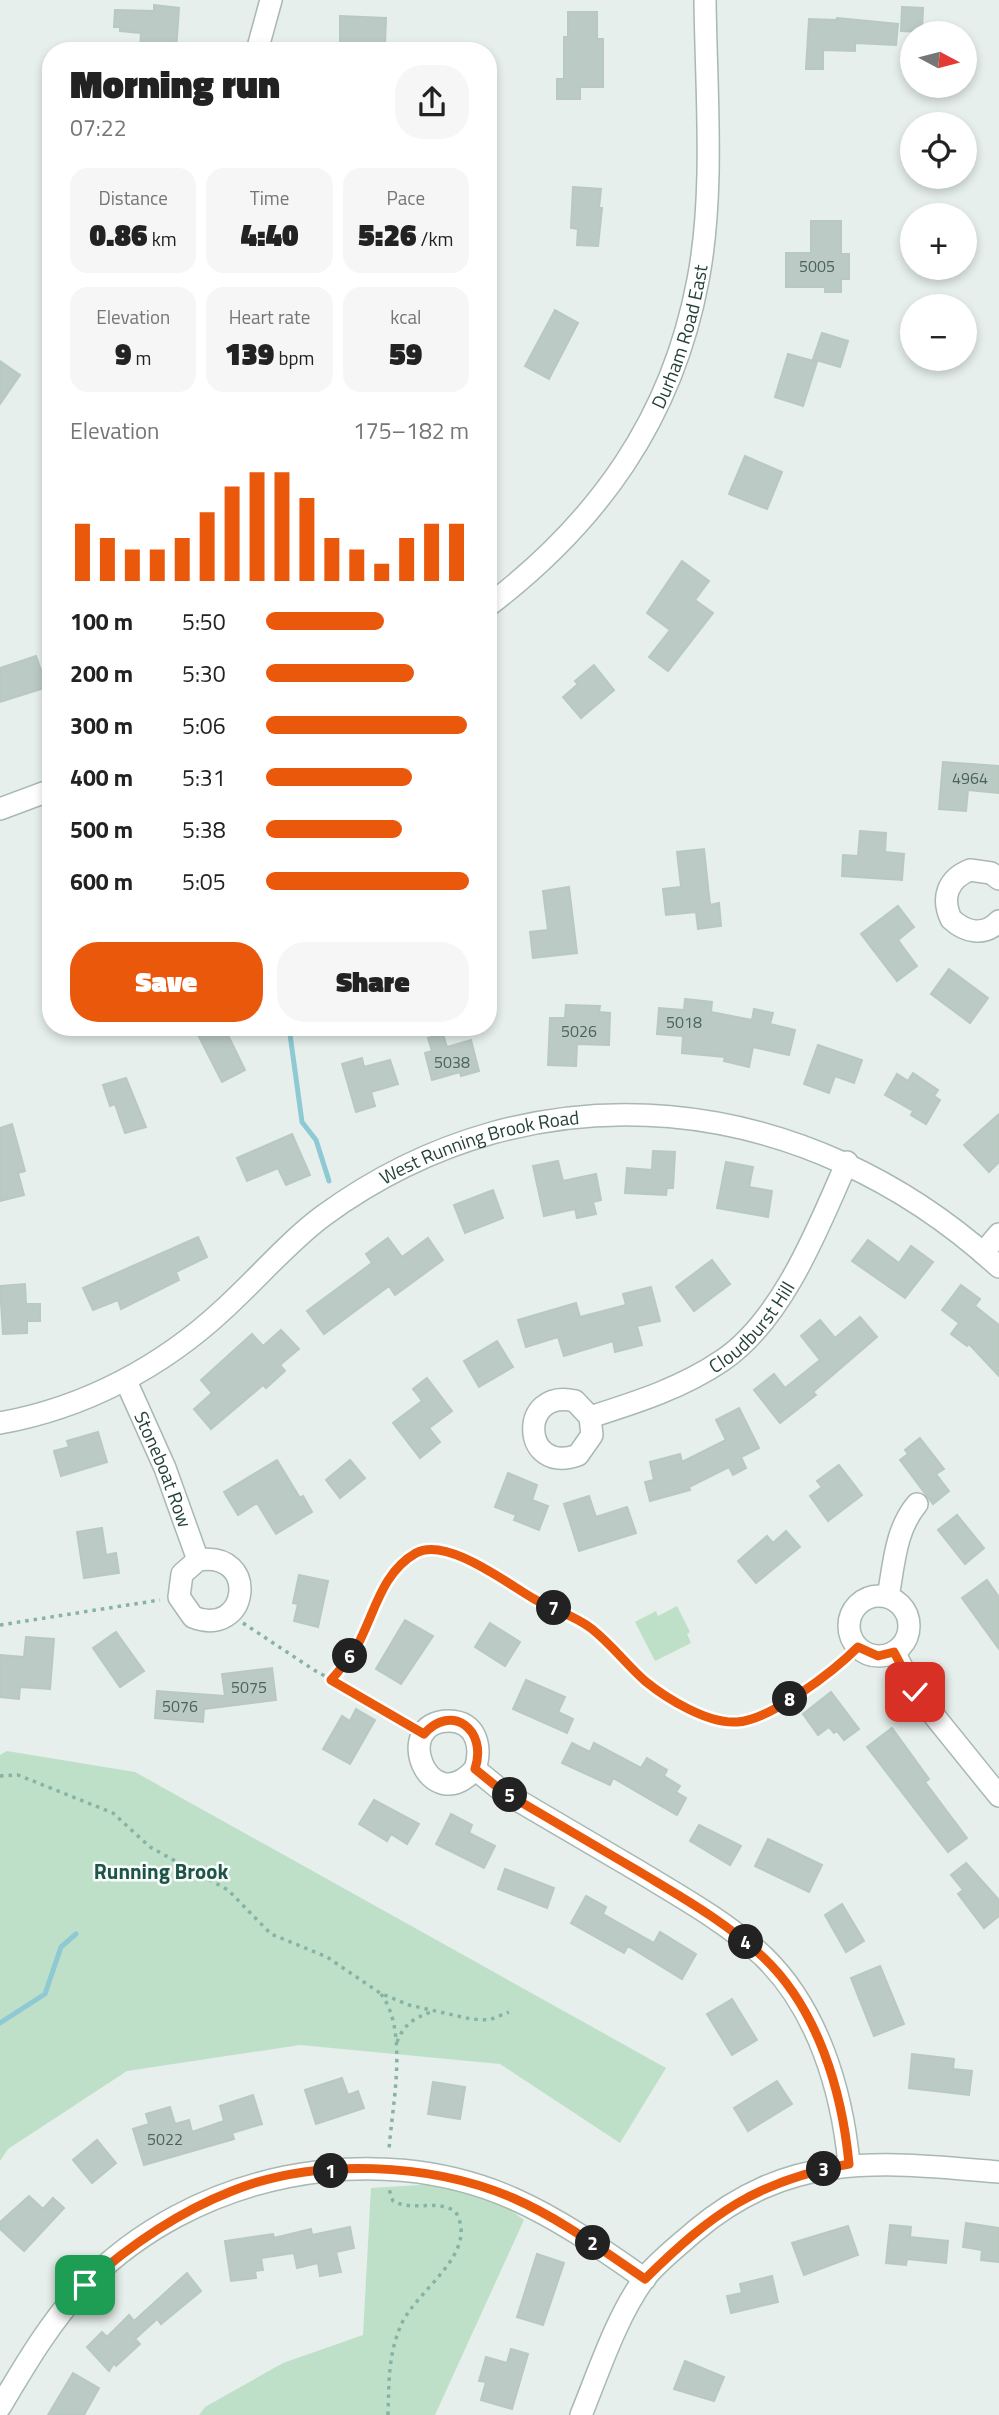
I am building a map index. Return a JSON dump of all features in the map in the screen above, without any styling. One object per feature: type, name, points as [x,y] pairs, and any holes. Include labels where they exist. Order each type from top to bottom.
[{"type":"street","points":[[259,42],[271,0]]},
{"type":"street","name":"Durham Road East","points":[[497,599],[543,562],[578,528],[608,490],[654,412],[673,368],[698,279],[703,230],[707,117],[705,0]]},
{"type":"street","points":[[0,809],[42,793]]},
{"type":"street","points":[[998,926],[977,932],[958,926],[946,909],[946,896],[951,883],[970,870],[990,873],[999,880]]},
{"type":"street","name":"West Running Brook Road","points":[[0,1423],[49,1411],[126,1381],[195,1335],[320,1219],[386,1176],[452,1146],[567,1118],[658,1116],[751,1129],[847,1162],[936,1216],[991,1260]]},
{"type":"street","name":"Cloudburst Hill","points":[[590,1417],[672,1390],[725,1359],[750,1335],[774,1305],[798,1266],[847,1162]]},
{"type":"street","points":[[991,1260],[999,1234]]},
{"type":"street","name":"Stoneboat Row","points":[[126,1381],[165,1468],[198,1560]]},
{"type":"street","points":[[888,1597],[900,1535],[908,1516],[917,1504]]},
{"type":"street","points":[[198,1560],[221,1561],[236,1573],[240,1592],[229,1614],[218,1620],[202,1620],[186,1610],[179,1597],[182,1574],[198,1560]]},
{"type":"street","points":[[870,1597],[888,1597],[905,1610],[909,1621],[904,1643],[894,1652],[878,1656],[858,1647],[849,1627],[852,1613],[860,1602],[870,1597]]},
{"type":"street","points":[[894,1652],[915,1692],[999,1796]]},
{"type":"street","points":[[451,1721],[464,1725],[478,1741],[480,1754],[475,1769],[459,1781],[446,1783],[434,1779],[420,1763],[418,1752],[424,1734],[439,1723],[451,1721]]},
{"type":"street","points":[[475,1769],[502,1791],[706,1912],[765,1958],[803,2009],[816,2034],[838,2095],[849,2164]]},
{"type":"street","points":[[581,2415],[623,2320],[645,2279],[713,2216],[747,2196],[777,2182],[849,2164],[886,2163],[999,2172]]},
{"type":"street","points":[[0,2407],[50,2328],[85,2285],[159,2227],[234,2190],[271,2180],[350,2169],[433,2175],[512,2198],[555,2219],[645,2279]]},
{"type":"path","points":[[331,1680],[357,1645],[391,1574],[420,1551],[436,1550],[489,1571],[537,1601],[573,1615],[603,1638],[646,1682],[687,1707],[719,1719],[737,1722],[759,1715],[840,1665],[858,1647]]},
{"type":"path","points":[[0,1625],[179,1597]]},
{"type":"path","points":[[229,1614],[331,1680],[424,1734]]},
{"type":"path","points":[[0,1776],[18,1775],[113,1813],[150,1847],[228,1890],[271,1934],[327,1957],[380,1993],[433,2011],[489,2020],[509,2012]]},
{"type":"path","points":[[380,1993],[395,2021],[396,2044],[388,2187],[393,2201],[414,2207],[434,2203],[448,2207],[460,2219],[462,2233],[457,2252],[419,2296],[402,2322],[392,2349],[388,2374],[388,2415]]},
{"type":"path","points":[[396,2044],[403,2028],[416,2017],[433,2011]]},
{"type":"green space","points":[[677,1606],[690,1632],[687,1634],[691,1643],[655,1661],[635,1622],[656,1611],[658,1616]]},
{"type":"green space","points":[[7,1751],[135,1772],[666,2068],[620,2143],[500,2064],[300,2045],[127,2071],[8,2149],[0,2161],[0,1755]]},
{"type":"green space","points":[[436,2184],[502,2204],[524,2220],[435,2415],[199,2415],[205,2407],[283,2363],[363,2335],[371,2188]]},
{"type":"building","points":[[154,5],[179,8],[177,42],[140,42],[141,33],[120,31],[120,27],[114,27],[115,10],[154,11]]},
{"type":"building","points":[[902,7],[923,8],[922,21],[901,21]]},
{"type":"building","points":[[568,12],[597,12],[597,39],[603,39],[603,87],[580,87],[580,99],[557,99],[557,79],[564,79],[564,37],[568,37]]},
{"type":"building","points":[[340,16],[386,18],[385,42],[340,42]]},
{"type":"building","points":[[837,18],[898,24],[896,45],[855,43],[855,51],[823,50],[823,69],[806,69],[809,19]]},
{"type":"building","points":[[573,187],[601,189],[598,246],[577,245],[578,229],[571,228]]},
{"type":"building","points":[[811,221],[841,221],[841,254],[849,254],[849,279],[841,279],[841,292],[825,292],[825,287],[786,287],[786,253],[811,253]]},
{"type":"building","points":[[555,310],[578,323],[549,379],[525,366]]},
{"type":"building","points":[[822,333],[848,341],[840,367],[813,359]]},
{"type":"building","points":[[788,354],[817,362],[803,406],[775,397]]},
{"type":"building","points":[[0,361],[20,375],[0,404]]},
{"type":"building","points":[[745,456],[782,472],[767,509],[729,494]]},
{"type":"building","points":[[682,561],[709,581],[695,600],[713,613],[668,671],[649,657],[670,630],[647,613]]},
{"type":"building","points":[[36,656],[42,673],[42,689],[0,702],[0,668]]},
{"type":"building","points":[[594,665],[614,690],[581,718],[563,697],[578,684],[575,681]]},
{"type":"building","points":[[943,762],[999,766],[999,793],[968,790],[966,811],[939,809]]},
{"type":"building","points":[[860,831],[886,833],[885,852],[904,854],[902,880],[842,876],[843,855],[858,856]]},
{"type":"building","points":[[704,849],[710,905],[719,903],[721,926],[698,929],[696,912],[666,915],[663,889],[681,887],[677,852]]},
{"type":"building","points":[[569,887],[577,953],[533,958],[530,932],[548,930],[543,891]]},
{"type":"building","points":[[898,906],[914,927],[898,940],[917,966],[897,981],[861,934]]},
{"type":"building","points":[[949,969],[988,998],[970,1023],[931,994]]},
{"type":"building","points":[[685,999],[712,1002],[711,1012],[752,1020],[754,1009],[773,1013],[770,1024],[795,1030],[789,1055],[753,1047],[749,1067],[724,1061],[725,1057],[682,1053],[683,1036],[657,1034],[659,1008],[684,1010]]},
{"type":"building","points":[[566,1005],[600,1006],[599,1012],[610,1013],[609,1045],[577,1044],[576,1066],[548,1065],[550,1018],[565,1018]]},
{"type":"building","points":[[199,1036],[228,1036],[245,1070],[222,1082]]},
{"type":"building","points":[[444,1036],[447,1047],[471,1040],[479,1071],[461,1076],[460,1072],[432,1080],[425,1053],[432,1051],[428,1038]]},
{"type":"building","points":[[818,1045],[862,1060],[854,1083],[835,1076],[829,1093],[804,1084]]},
{"type":"building","points":[[362,1058],[364,1067],[390,1060],[398,1084],[371,1092],[375,1106],[356,1112],[342,1064]]},
{"type":"building","points":[[913,1073],[938,1090],[934,1096],[940,1100],[926,1124],[911,1115],[913,1111],[885,1095],[897,1074],[908,1081]]},
{"type":"building","points":[[126,1078],[146,1127],[125,1133],[115,1104],[110,1106],[103,1085]]},
{"type":"building","points":[[999,1114],[999,1162],[989,1172],[964,1145]]},
{"type":"building","points":[[12,1124],[25,1171],[18,1173],[24,1195],[0,1201],[0,1128]]},
{"type":"building","points":[[292,1134],[310,1175],[286,1185],[278,1168],[247,1181],[237,1158]]},
{"type":"building","points":[[653,1151],[675,1152],[673,1188],[667,1188],[666,1195],[625,1193],[627,1168],[652,1170]]},
{"type":"building","points":[[558,1161],[563,1181],[596,1174],[601,1200],[593,1202],[596,1214],[577,1218],[575,1209],[544,1216],[533,1166]]},
{"type":"building","points":[[726,1162],[753,1167],[749,1187],[772,1191],[768,1217],[717,1208]]},
{"type":"building","points":[[493,1190],[503,1218],[465,1233],[454,1205]]},
{"type":"building","points":[[198,1237],[207,1257],[176,1272],[179,1280],[121,1309],[118,1300],[93,1310],[83,1288]]},
{"type":"building","points":[[388,1238],[402,1257],[428,1238],[443,1260],[395,1295],[389,1286],[324,1334],[307,1311],[372,1263],[366,1254]]},
{"type":"building","points":[[868,1240],[899,1263],[911,1246],[933,1262],[905,1298],[852,1261]]},
{"type":"building","points":[[712,1260],[730,1284],[694,1311],[676,1287]]},
{"type":"building","points":[[25,1284],[26,1304],[40,1304],[40,1321],[27,1321],[27,1333],[3,1334],[0,1286]]},
{"type":"building","points":[[961,1285],[980,1299],[975,1306],[999,1325],[999,1376],[969,1344],[967,1346],[951,1334],[959,1323],[942,1310]]},
{"type":"building","points":[[651,1287],[660,1321],[637,1326],[642,1345],[615,1352],[613,1341],[564,1356],[558,1337],[526,1347],[518,1320],[576,1303],[580,1317],[626,1305],[623,1294]]},
{"type":"building","points":[[860,1317],[877,1337],[813,1392],[816,1395],[780,1423],[754,1390],[774,1374],[785,1388],[820,1360],[801,1336],[820,1320],[835,1338]]},
{"type":"building","points":[[281,1330],[299,1349],[280,1365],[285,1371],[266,1388],[263,1385],[211,1429],[194,1409],[212,1393],[201,1380],[252,1334],[263,1346]]},
{"type":"building","points":[[497,1341],[513,1367],[479,1387],[464,1361]]},
{"type":"building","points":[[427,1378],[452,1411],[429,1428],[440,1442],[420,1458],[393,1423],[422,1401],[413,1389]]},
{"type":"building","points":[[739,1408],[759,1448],[741,1457],[746,1468],[733,1475],[729,1467],[689,1487],[690,1490],[650,1501],[645,1482],[654,1480],[650,1462],[680,1454],[682,1462],[726,1440],[716,1420]]},
{"type":"building","points":[[98,1432],[107,1462],[61,1476],[54,1451],[69,1447],[67,1441]]},
{"type":"building","points":[[920,1438],[944,1469],[936,1474],[949,1491],[933,1504],[900,1460],[908,1454],[905,1450]]},
{"type":"building","points":[[277,1460],[300,1498],[303,1496],[312,1512],[276,1534],[257,1503],[238,1515],[224,1492]]},
{"type":"building","points":[[350,1460],[365,1478],[340,1498],[326,1480]]},
{"type":"building","points":[[839,1465],[862,1495],[828,1521],[810,1496],[822,1487],[817,1481]]},
{"type":"building","points":[[508,1473],[537,1485],[532,1500],[548,1506],[539,1530],[514,1520],[516,1515],[495,1507]]},
{"type":"building","points":[[589,1496],[596,1517],[627,1507],[636,1533],[579,1551],[564,1504]]},
{"type":"building","points":[[957,1515],[984,1548],[965,1564],[938,1530]]},
{"type":"building","points":[[102,1528],[106,1555],[116,1553],[119,1573],[84,1578],[77,1532]]},
{"type":"building","points":[[786,1531],[800,1547],[756,1583],[738,1561],[767,1536],[773,1543]]},
{"type":"building","points":[[299,1575],[328,1581],[318,1627],[294,1621],[298,1604],[293,1603]]},
{"type":"building","points":[[987,1580],[999,1597],[999,1649],[962,1598]]},
{"type":"building","points":[[405,1620],[433,1636],[401,1684],[376,1669]]},
{"type":"building","points":[[490,1623],[520,1642],[505,1666],[475,1647]]},
{"type":"building","points":[[116,1632],[144,1671],[120,1687],[93,1648]]},
{"type":"building","points":[[26,1637],[54,1639],[50,1689],[20,1687],[19,1699],[0,1697],[0,1655],[24,1657]]},
{"type":"building","points":[[272,1668],[276,1700],[204,1709],[203,1722],[155,1718],[157,1691],[225,1696],[222,1674]]},
{"type":"building","points":[[526,1680],[565,1697],[558,1712],[573,1719],[567,1733],[513,1709]]},
{"type":"building","points":[[831,1692],[859,1729],[844,1740],[837,1731],[834,1733],[829,1727],[818,1735],[803,1714]]},
{"type":"building","points":[[356,1709],[375,1720],[350,1764],[323,1749],[342,1716],[350,1721]]},
{"type":"building","points":[[892,1728],[929,1779],[925,1782],[967,1838],[948,1852],[867,1747]]},
{"type":"building","points":[[572,1743],[590,1752],[594,1743],[641,1768],[647,1758],[667,1770],[664,1776],[680,1786],[676,1792],[686,1798],[677,1815],[613,1778],[610,1785],[562,1763]]},
{"type":"building","points":[[374,1800],[419,1824],[407,1844],[391,1834],[387,1841],[359,1824]]},
{"type":"building","points":[[451,1814],[472,1825],[469,1833],[495,1846],[484,1868],[436,1844]]},
{"type":"building","points":[[699,1825],[741,1846],[730,1865],[690,1841]]},
{"type":"building","points":[[768,1839],[822,1865],[809,1892],[755,1866]]},
{"type":"building","points":[[966,1863],[999,1900],[999,1916],[984,1928],[958,1894],[963,1890],[951,1875]]},
{"type":"building","points":[[505,1869],[554,1888],[547,1908],[498,1889]]},
{"type":"building","points":[[586,1896],[606,1907],[603,1914],[654,1943],[660,1932],[696,1954],[682,1979],[628,1946],[624,1953],[571,1923]]},
{"type":"building","points":[[842,1904],[864,1941],[846,1952],[825,1915]]},
{"type":"building","points":[[880,1966],[904,2024],[874,2036],[851,1978]]},
{"type":"building","points":[[732,1999],[757,2040],[732,2055],[707,2014]]},
{"type":"building","points":[[912,2054],[954,2059],[953,2069],[972,2071],[969,2095],[909,2088]]},
{"type":"building","points":[[342,2078],[348,2095],[358,2091],[364,2108],[316,2124],[305,2090]]},
{"type":"building","points":[[777,2081],[792,2104],[748,2131],[734,2108]]},
{"type":"building","points":[[433,2082],[465,2087],[460,2119],[428,2114]]},
{"type":"building","points":[[253,2095],[262,2124],[232,2133],[234,2139],[144,2165],[133,2129],[149,2124],[146,2114],[170,2107],[175,2124],[189,2120],[192,2132],[224,2121],[220,2106]]},
{"type":"building","points":[[97,2140],[116,2163],[92,2183],[73,2160]]},
{"type":"building","points":[[29,2196],[43,2209],[53,2198],[64,2208],[24,2251],[0,2229],[0,2222]]},
{"type":"building","points":[[966,2223],[999,2228],[999,2262],[981,2260],[982,2250],[963,2247]]},
{"type":"building","points":[[890,2225],[911,2227],[910,2237],[948,2241],[946,2263],[907,2259],[906,2265],[886,2263]]},
{"type":"building","points":[[848,2226],[858,2255],[804,2275],[792,2243]]},
{"type":"building","points":[[350,2227],[354,2248],[336,2252],[341,2272],[320,2276],[318,2263],[297,2268],[294,2253],[261,2258],[263,2270],[255,2271],[256,2278],[231,2281],[225,2241],[273,2234],[274,2238],[311,2229],[312,2235]]},
{"type":"building","points":[[537,2254],[564,2263],[543,2325],[517,2317]]},
{"type":"building","points":[[187,2273],[201,2291],[161,2324],[157,2319],[135,2339],[140,2344],[116,2366],[114,2363],[109,2371],[87,2347],[102,2332],[107,2337],[129,2315],[134,2321]]},
{"type":"building","points":[[772,2276],[778,2302],[731,2313],[727,2296],[742,2293],[740,2284]]},
{"type":"building","points":[[511,2349],[528,2354],[512,2409],[481,2400],[486,2382],[479,2381],[486,2357],[507,2363]]},
{"type":"building","points":[[685,2361],[724,2377],[714,2401],[674,2389]]},
{"type":"building","points":[[73,2373],[99,2388],[84,2415],[48,2415]]},
{"type":"waterway","points":[[290,1036],[302,1122],[316,1140],[329,1181]]},
{"type":"waterway","points":[[0,2023],[45,1994],[61,1947],[76,1934]]},
{"type":"district","name":"Running Brook","points":[[161,1872]]},
{"type":"route","points":[[85,2285],[117,2257],[159,2227],[234,2190],[309,2173],[350,2169],[433,2175],[512,2198],[555,2219],[645,2279],[713,2216],[747,2196],[777,2182],[849,2164],[838,2095],[816,2034],[803,2009],[765,1958],[706,1912],[502,1791],[475,1769],[480,1754],[478,1741],[473,1732],[464,1725],[451,1721],[439,1723],[424,1734],[406,1721],[331,1680],[357,1645],[380,1592],[391,1574],[405,1560],[420,1551],[436,1550],[489,1571],[537,1601],[573,1615],[621,1655],[646,1682],[687,1707],[719,1719],[737,1722],[759,1715],[840,1665],[858,1647],[868,1654],[878,1656],[894,1652],[915,1692]]}]
